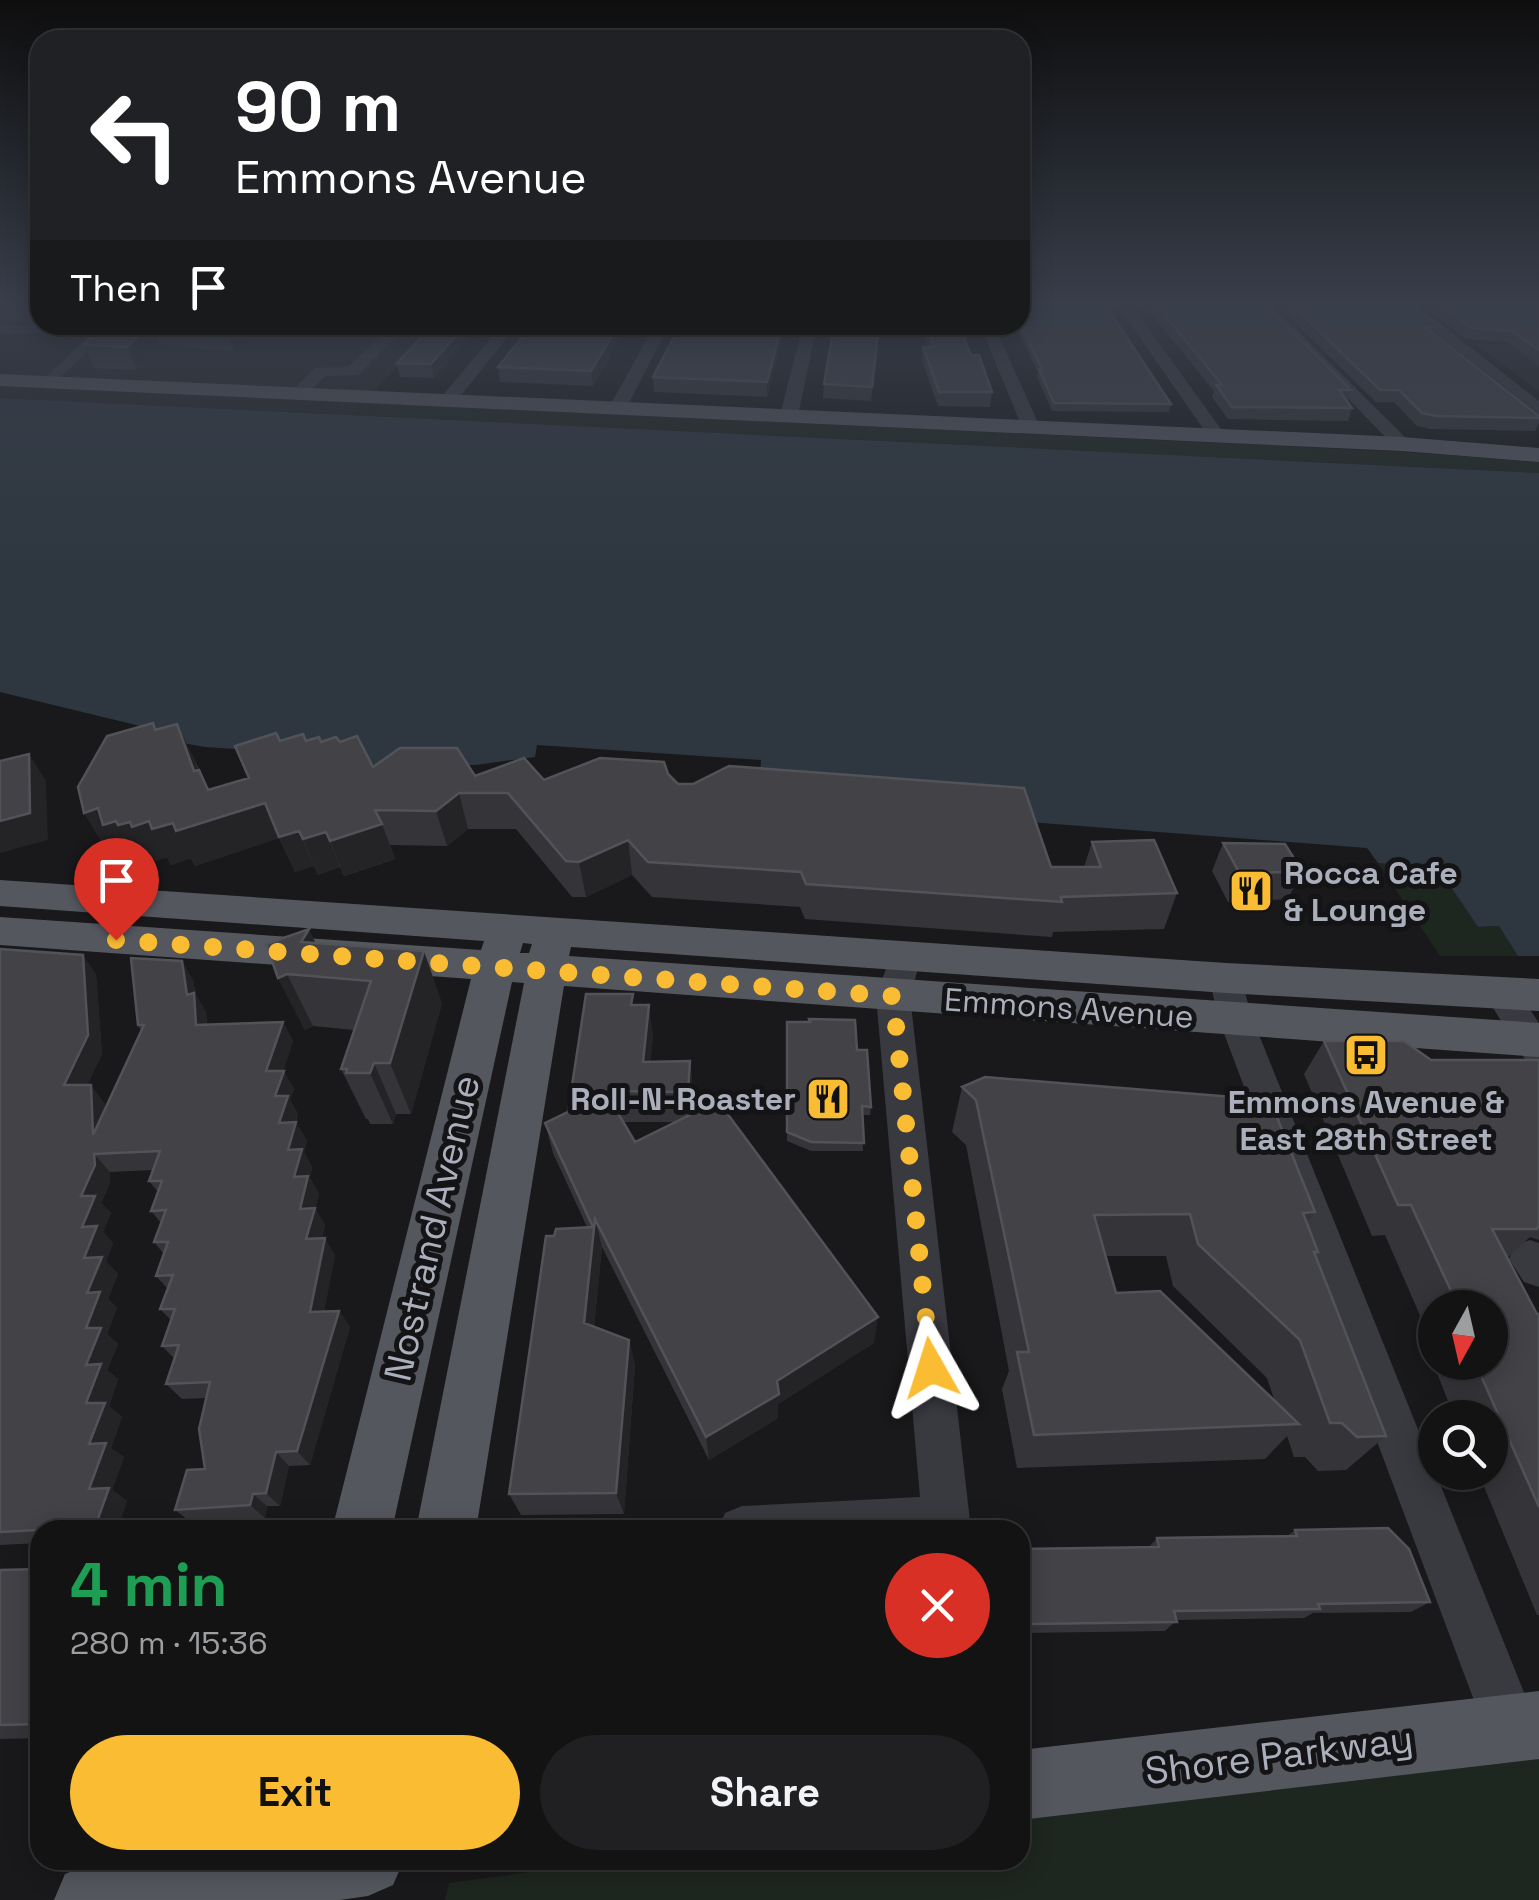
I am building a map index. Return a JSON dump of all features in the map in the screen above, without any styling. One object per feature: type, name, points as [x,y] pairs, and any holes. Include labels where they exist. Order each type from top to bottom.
[{"type":"main road","points":[[314,395],[1402,444],[1539,455]]},
{"type":"main road","name":"Emmons Avenue","points":[[0,893],[502,947]]},
{"type":"main road","name":"Emmons Avenue","points":[[0,932],[550,950],[906,955],[1520,995]]},
{"type":"main road","name":"Nostrand Avenue","points":[[364,1520],[502,947]]},
{"type":"main road","name":"Emmons Avenue","points":[[550,950],[893,996],[1536,1044]]},
{"type":"main road","name":"Nostrand Avenue","points":[[448,1520],[550,950]]},
{"type":"main road","name":"Shore Parkway","points":[[1030,1785],[1525,1726]]},
{"type":"main road","points":[[91,1900],[236,1870]]},
{"type":"street","points":[[449,400],[453,395]]},
{"type":"street","points":[[618,407],[625,395]]},
{"type":"street","points":[[789,415],[794,395]]},
{"type":"street","points":[[1017,395],[1031,427]]},
{"type":"street","points":[[1188,395],[1217,436]]},
{"type":"street","points":[[1353,395],[1402,444]]},
{"type":"street","points":[[906,955],[893,996],[946,1520]]},
{"type":"street","points":[[1226,978],[1236,1020],[1525,1726]]},
{"type":"street","points":[[1520,995],[1536,1044]]},
{"type":"shaded area","points":[[0,395],[370,395],[351,415],[0,398]]},
{"type":"shaded area","points":[[0,398],[1539,473],[1539,956],[1518,956],[1499,926],[1478,927],[1438,868],[1378,863],[1367,848],[758,801],[761,760],[537,745],[535,757],[475,765],[347,764],[343,756],[205,747],[149,737],[140,726],[0,692]]},
{"type":"shaded area","points":[[364,402],[1401,452],[1539,462],[1539,473],[351,415]]},
{"type":"shaded area","points":[[1378,863],[1438,868],[1478,927],[1499,926],[1518,956],[1440,956]]},
{"type":"shaded area","points":[[1539,1753],[1539,1900],[445,1900],[449,1883],[545,1870],[1030,1870],[1030,1804]]},
{"type":"building","points":[[1050,395],[1165,395],[1171,404],[1054,403]]},
{"type":"building","points":[[1223,395],[1342,395],[1352,408],[1232,407]]},
{"type":"building","points":[[1404,395],[1512,395],[1539,418],[1436,416],[1422,413]]},
{"type":"building","points":[[153,723],[155,730],[177,724],[194,771],[199,770],[208,790],[249,778],[235,746],[276,733],[280,741],[303,734],[306,741],[319,737],[321,742],[336,737],[340,742],[357,736],[373,767],[400,748],[457,748],[475,776],[524,758],[544,780],[600,758],[664,762],[668,774],[678,784],[693,784],[729,766],[1024,788],[1051,867],[1101,867],[1092,842],[1154,840],[1177,893],[1061,897],[1062,902],[806,884],[801,872],[648,862],[628,840],[579,862],[566,861],[508,793],[459,793],[436,811],[375,810],[382,824],[330,841],[326,832],[303,839],[299,831],[279,837],[265,803],[176,831],[173,823],[152,829],[149,821],[132,827],[130,822],[118,825],[116,821],[103,825],[98,808],[84,813],[78,787],[107,736]]},
{"type":"building","points":[[29,754],[30,813],[0,821],[0,761]]},
{"type":"building","points":[[1223,843],[1285,844],[1302,871],[1240,874]]},
{"type":"building","points":[[309,929],[301,942],[424,951],[390,1063],[374,1063],[370,1073],[346,1073],[347,1069],[341,1069],[371,981],[287,974],[278,978],[266,944]]},
{"type":"building","points":[[0,949],[83,955],[88,1035],[64,1085],[91,1085],[93,1135],[144,1025],[138,1025],[131,958],[182,961],[187,995],[194,993],[196,1025],[283,1022],[266,1071],[284,1071],[275,1096],[288,1096],[279,1123],[296,1122],[288,1150],[302,1149],[294,1177],[308,1176],[300,1209],[315,1208],[306,1239],[325,1238],[310,1312],[339,1311],[297,1451],[276,1452],[266,1493],[253,1494],[250,1505],[175,1510],[187,1470],[205,1469],[199,1429],[210,1382],[166,1384],[179,1345],[162,1346],[175,1309],[160,1309],[173,1275],[156,1276],[168,1242],[154,1242],[166,1210],[151,1211],[162,1181],[149,1181],[160,1151],[94,1154],[95,1165],[81,1196],[95,1196],[82,1227],[97,1226],[84,1258],[102,1257],[87,1293],[100,1292],[86,1328],[101,1328],[86,1365],[101,1364],[86,1403],[105,1403],[89,1444],[106,1443],[89,1489],[109,1488],[98,1520],[30,1520],[30,1530],[0,1532]]},
{"type":"building","points":[[586,994],[633,994],[631,1005],[649,1005],[643,1062],[690,1061],[688,1092],[605,1091],[635,1142],[718,1101],[878,1317],[777,1381],[779,1394],[706,1437],[595,1219],[584,1323],[629,1340],[616,1493],[509,1494],[546,1236],[554,1236],[556,1229],[593,1227],[545,1123],[568,1112]]},
{"type":"building","name":"Roll-N-Roaster","points":[[809,1019],[855,1020],[857,1050],[867,1050],[871,1107],[862,1106],[864,1143],[811,1142],[787,1132],[787,1022],[810,1022]]},
{"type":"building","points":[[1324,1041],[1404,1041],[1431,1060],[1539,1060],[1539,1225],[1537,1229],[1492,1229],[1539,1314],[1539,1507],[1508,1437],[1508,1400],[1492,1400],[1483,1380],[1508,1380],[1508,1290],[1451,1290],[1411,1205],[1398,1205]]},
{"type":"building","points":[[985,1077],[1270,1100],[1315,1212],[1303,1213],[1318,1252],[1314,1252],[1386,1436],[1357,1437],[1342,1423],[1330,1423],[1300,1340],[1198,1244],[1190,1214],[1094,1215],[1116,1293],[1160,1291],[1299,1424],[1034,1435],[1017,1352],[1029,1352],[976,1100],[962,1087]]},
{"type":"building","points":[[1388,1528],[1409,1549],[1430,1602],[1318,1604],[1320,1609],[1174,1611],[1177,1622],[1030,1624],[1030,1549],[1159,1547],[1157,1538],[1297,1536],[1295,1530]]},
{"type":"building","points":[[30,1569],[30,1724],[0,1725],[0,1570]]},
{"type":"place","name":"Rocca Cafe & Lounge","points":[[1251,891]]},
{"type":"place","name":"Emmons Avenue & East 28th Street","points":[[1366,1055]]},
{"type":"place","name":"Roll-N-Roaster","points":[[828,1099]]},
{"type":"route","points":[[116,940],[893,996],[931,1368]]}]
